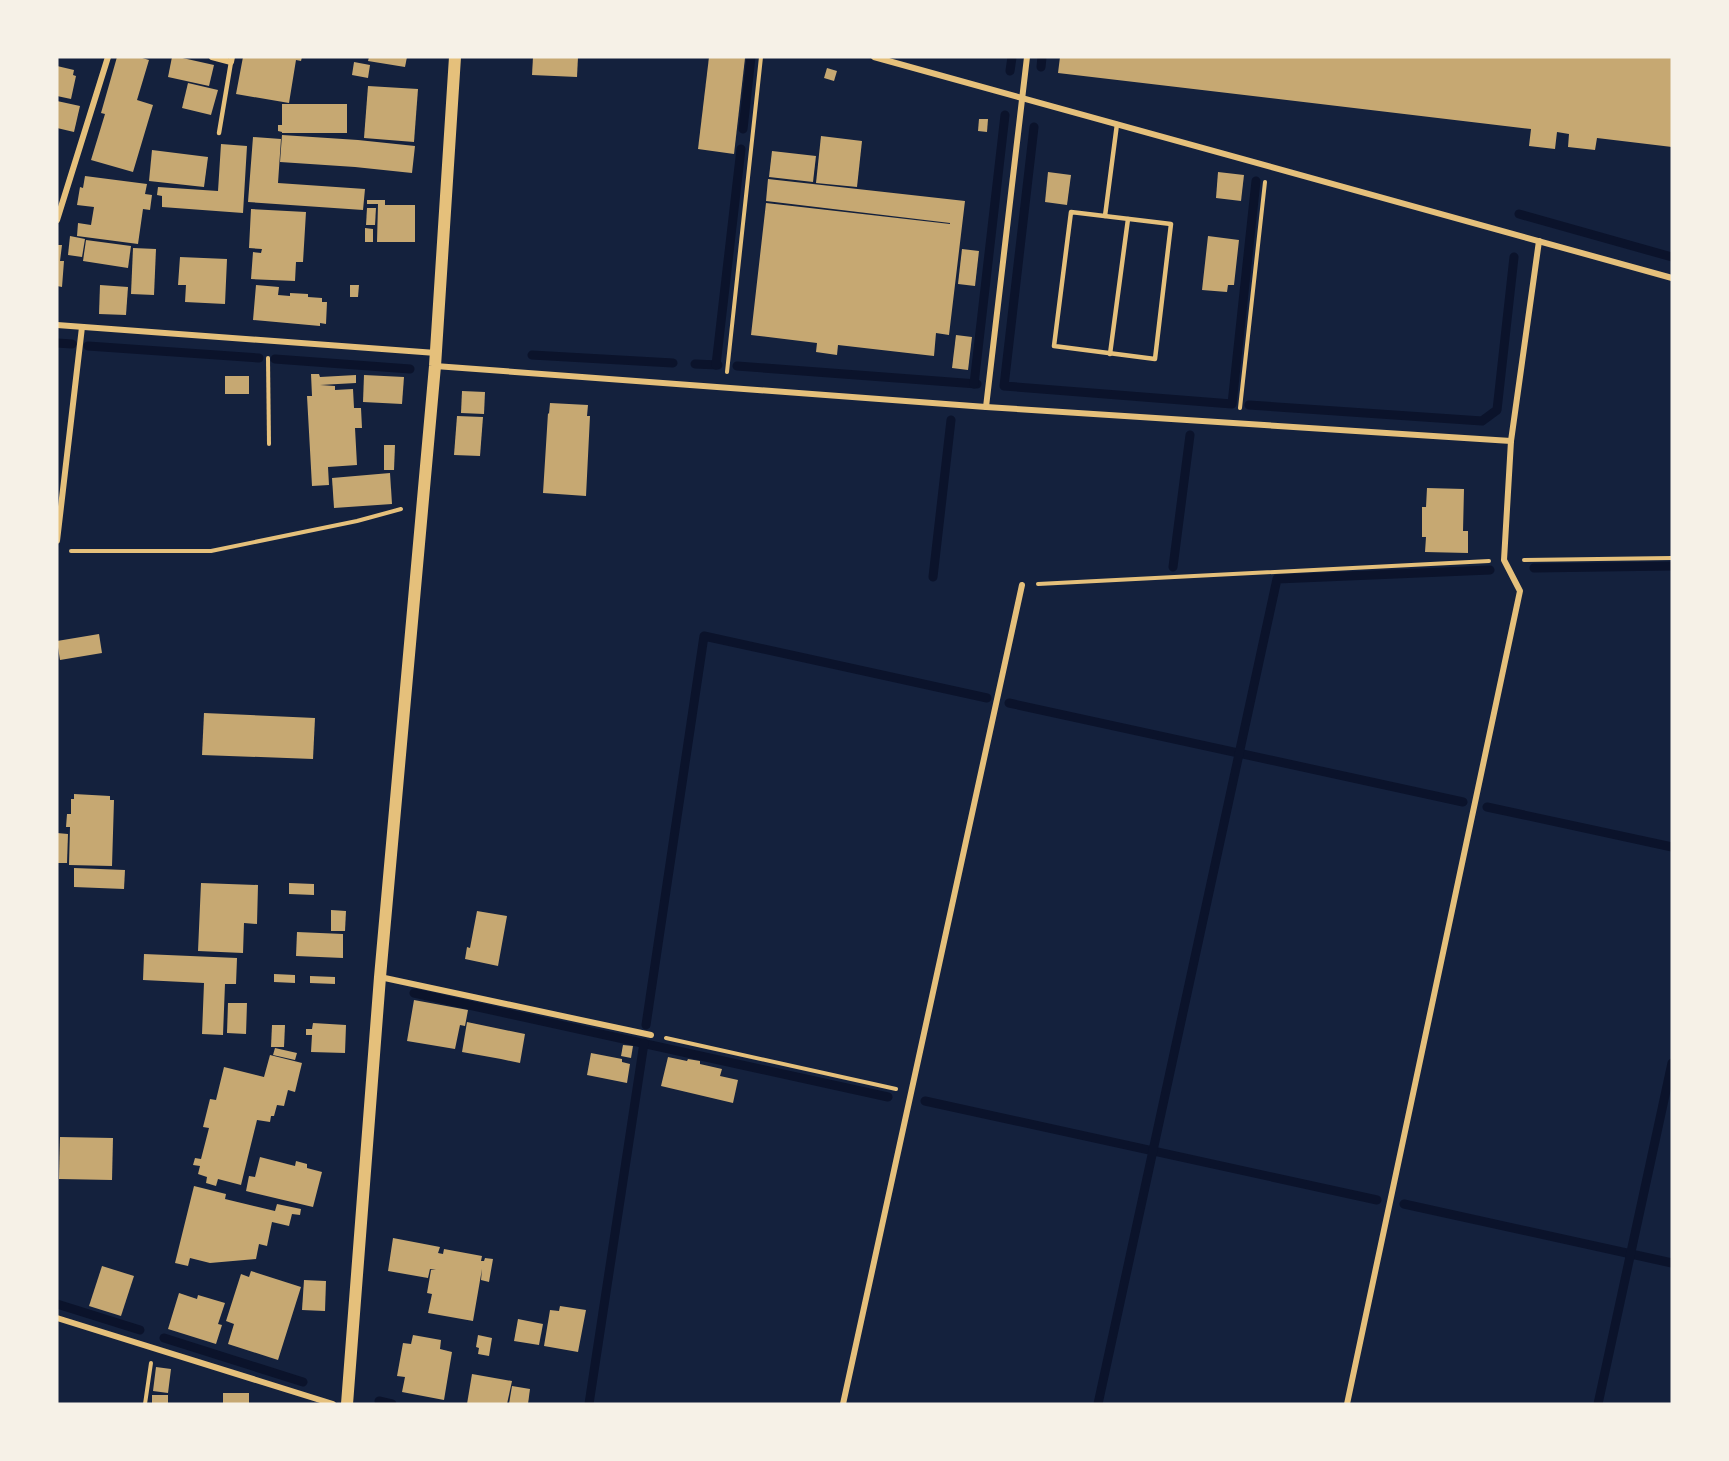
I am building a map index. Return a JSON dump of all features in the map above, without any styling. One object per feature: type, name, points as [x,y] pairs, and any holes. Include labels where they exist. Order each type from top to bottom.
[{"type":"main road","points":[[347,1404],[380,977],[435,359],[455,57]]},
{"type":"street","points":[[57,220],[108,57]]},
{"type":"street","points":[[212,57],[232,59]]},
{"type":"street","points":[[874,57],[1672,278]]},
{"type":"street","points":[[986,407],[1027,57]]},
{"type":"street","points":[[1347,1404],[1520,591],[1504,560],[1511,441],[1539,241]]},
{"type":"street","points":[[57,324],[268,340],[435,359],[725,387],[986,407],[1511,441]]},
{"type":"street","points":[[57,541],[82,327]]},
{"type":"street","points":[[843,1404],[1023,585]]},
{"type":"street","points":[[380,977],[651,1035]]},
{"type":"street","points":[[57,1318],[333,1404]]},
{"type":"lane","points":[[219,133],[232,59]]},
{"type":"lane","points":[[1105,216],[1117,124]]},
{"type":"lane","points":[[1071,212],[1105,216],[1171,224],[1155,359],[1054,346],[1071,212]]},
{"type":"lane","points":[[1110,354],[1128,219]]},
{"type":"path","points":[[725,387],[761,57]]},
{"type":"path","points":[[1239,423],[1266,166]]},
{"type":"path","points":[[268,340],[269,444]]},
{"type":"path","points":[[69,551],[212,550],[357,521],[422,503]]},
{"type":"path","points":[[1023,585],[1504,560],[1672,558]]},
{"type":"path","points":[[651,1035],[912,1092]]},
{"type":"path","points":[[145,1404],[153,1348]]},
{"type":"building","points":[[117,57],[139,57],[149,60],[137,100],[153,105],[133,172],[91,160],[105,114],[101,113]]},
{"type":"building","points":[[172,57],[214,65],[209,86],[168,77]]},
{"type":"building","points":[[243,57],[302,57],[301,61],[296,60],[289,103],[236,94]]},
{"type":"building","points":[[369,57],[407,57],[405,67],[368,61]]},
{"type":"building","points":[[533,57],[578,57],[577,77],[532,75]]},
{"type":"building","points":[[709,57],[745,58],[734,154],[698,149]]},
{"type":"building","points":[[1060,57],[1672,57],[1672,147],[1597,138],[1595,150],[1568,147],[1569,134],[1557,132],[1555,149],[1529,146],[1531,129],[1058,73]]},
{"type":"building","points":[[354,62],[370,65],[368,78],[352,75]]},
{"type":"building","points":[[57,66],[74,70],[73,75],[76,76],[71,99],[57,96]]},
{"type":"building","points":[[827,68],[837,71],[834,81],[824,78]]},
{"type":"building","points":[[188,83],[218,90],[211,115],[182,108]]},
{"type":"building","points":[[368,86],[418,89],[414,142],[364,138]]},
{"type":"building","points":[[57,101],[80,106],[74,132],[57,128]]},
{"type":"building","points":[[282,104],[347,104],[347,133],[282,133],[278,131],[278,125],[282,125]]},
{"type":"building","points":[[979,119],[988,119],[987,132],[978,131]]},
{"type":"building","points":[[282,135],[415,146],[412,173],[280,162]]},
{"type":"building","points":[[821,136],[862,141],[857,187],[816,183]]},
{"type":"building","points":[[253,137],[281,139],[278,183],[365,189],[363,210],[248,202]]},
{"type":"building","points":[[221,144],[247,146],[243,213],[162,207],[162,196],[157,195],[158,187],[218,191]]},
{"type":"building","points":[[152,150],[208,157],[204,187],[149,181]]},
{"type":"building","points":[[772,151],[816,156],[813,182],[769,177]]},
{"type":"building","points":[[1048,172],[1071,175],[1067,205],[1045,202]]},
{"type":"building","points":[[1218,172],[1244,175],[1241,201],[1216,198]]},
{"type":"building","points":[[85,176],[147,184],[145,194],[152,195],[150,210],[143,209],[138,244],[77,236],[78,223],[91,225],[94,207],[77,205],[80,187],[83,188]]},
{"type":"building","points":[[768,179],[965,201],[949,335],[936,333],[934,356],[838,345],[837,355],[816,352],[817,343],[751,335],[766,203],[950,224],[766,201]]},
{"type":"building","points":[[367,200],[385,200],[385,205],[415,205],[415,242],[377,242],[378,204],[367,204]]},
{"type":"building","points":[[367,208],[376,208],[375,225],[366,225]]},
{"type":"building","points":[[251,209],[306,212],[303,262],[296,262],[295,281],[251,279],[253,252],[261,253],[262,249],[249,248]]},
{"type":"building","points":[[365,228],[373,229],[373,242],[365,242]]},
{"type":"building","points":[[70,236],[85,239],[82,257],[68,255]]},
{"type":"building","points":[[1208,236],[1239,240],[1234,285],[1228,285],[1227,292],[1202,290]]},
{"type":"building","points":[[86,240],[131,246],[128,268],[83,261]]},
{"type":"building","points":[[57,245],[62,245],[60,261],[64,261],[62,287],[57,286]]},
{"type":"building","points":[[133,248],[156,249],[154,295],[131,294]]},
{"type":"building","points":[[962,249],[979,251],[975,286],[958,284]]},
{"type":"building","points":[[180,257],[227,259],[225,304],[185,302],[186,285],[178,285]]},
{"type":"building","points":[[100,285],[128,287],[126,315],[99,314]]},
{"type":"building","points":[[256,285],[279,287],[278,295],[308,294],[308,297],[322,298],[322,302],[327,302],[326,324],[320,323],[320,326],[253,320]]},
{"type":"building","points":[[350,285],[359,285],[358,297],[350,297]]},
{"type":"building","points":[[956,335],[972,337],[968,370],[952,368]]},
{"type":"building","points":[[311,374],[319,374],[320,377],[356,375],[356,383],[320,385],[335,386],[335,390],[353,389],[354,408],[361,408],[362,428],[355,428],[357,465],[328,467],[329,485],[312,486],[307,396],[312,396]]},
{"type":"building","points":[[364,375],[404,377],[402,404],[363,402]]},
{"type":"building","points":[[225,376],[249,376],[249,394],[225,394]]},
{"type":"building","points":[[462,391],[485,392],[484,414],[461,413]]},
{"type":"building","points":[[550,403],[588,405],[587,416],[590,416],[586,496],[543,493]]},
{"type":"building","points":[[457,416],[483,417],[480,456],[454,455]]},
{"type":"building","points":[[384,445],[395,445],[394,470],[384,470]]},
{"type":"building","points":[[390,473],[392,504],[334,508],[332,478]]},
{"type":"building","points":[[1427,488],[1464,489],[1463,531],[1468,531],[1468,553],[1425,552],[1426,537],[1422,537],[1422,507],[1426,507]]},
{"type":"building","points":[[99,634],[102,653],[60,660],[57,641]]},
{"type":"building","points":[[204,713],[315,718],[313,759],[202,755]]},
{"type":"building","points":[[74,794],[110,796],[110,800],[114,800],[112,866],[69,865],[70,827],[66,827],[67,814],[71,814],[71,799],[74,799]]},
{"type":"building","points":[[57,833],[68,834],[67,863],[57,863]]},
{"type":"building","points":[[74,868],[125,870],[124,889],[74,887]]},
{"type":"building","points":[[201,883],[258,885],[257,924],[244,923],[243,953],[198,951]]},
{"type":"building","points":[[289,883],[314,884],[314,895],[289,894]]},
{"type":"building","points":[[331,910],[346,911],[345,931],[331,931]]},
{"type":"building","points":[[477,911],[507,916],[498,966],[465,959],[467,947],[470,948]]},
{"type":"building","points":[[297,932],[343,934],[343,958],[296,956]]},
{"type":"building","points":[[144,954],[237,958],[236,984],[225,984],[223,1035],[202,1034],[204,983],[143,980]]},
{"type":"building","points":[[274,974],[295,975],[295,983],[274,982]]},
{"type":"building","points":[[310,976],[335,977],[335,984],[310,983]]},
{"type":"building","points":[[414,1000],[468,1010],[465,1026],[460,1025],[455,1049],[407,1041]]},
{"type":"building","points":[[228,1003],[247,1003],[246,1034],[227,1033]]},
{"type":"building","points":[[467,1022],[525,1034],[520,1063],[462,1052]]},
{"type":"building","points":[[313,1023],[346,1025],[345,1053],[311,1052],[312,1035],[306,1035],[306,1029],[312,1029]]},
{"type":"building","points":[[272,1025],[285,1025],[284,1047],[271,1047]]},
{"type":"building","points":[[623,1045],[633,1046],[631,1058],[621,1056]]},
{"type":"building","points":[[275,1048],[297,1053],[295,1060],[273,1055]]},
{"type":"building","points":[[591,1053],[622,1059],[622,1062],[630,1064],[627,1083],[587,1075]]},
{"type":"building","points":[[270,1055],[302,1063],[295,1092],[288,1090],[284,1106],[277,1105],[270,1122],[257,1120],[241,1185],[218,1179],[216,1186],[206,1183],[207,1177],[198,1174],[200,1166],[193,1165],[195,1158],[201,1159],[209,1128],[203,1127],[210,1099],[216,1100],[224,1067],[264,1077]]},
{"type":"building","points":[[668,1057],[700,1061],[700,1064],[722,1069],[720,1076],[738,1080],[733,1103],[661,1086]]},
{"type":"building","points":[[60,1137],[113,1138],[112,1180],[59,1179]]},
{"type":"building","points":[[260,1157],[295,1166],[296,1161],[307,1164],[307,1168],[322,1172],[313,1207],[246,1191],[249,1176],[255,1177]]},
{"type":"building","points":[[194,1186],[226,1194],[225,1199],[275,1211],[277,1204],[301,1209],[300,1215],[292,1214],[289,1226],[272,1222],[267,1246],[259,1244],[256,1259],[210,1263],[190,1258],[188,1266],[175,1263]]},
{"type":"building","points":[[393,1238],[440,1247],[438,1253],[443,1254],[444,1249],[482,1256],[481,1261],[485,1258],[493,1259],[489,1282],[481,1280],[482,1269],[473,1321],[428,1313],[432,1294],[427,1293],[431,1270],[436,1270],[430,1269],[428,1278],[388,1271]]},
{"type":"building","points":[[102,1266],[134,1276],[121,1316],[89,1306]]},
{"type":"building","points":[[251,1271],[301,1287],[278,1360],[228,1344],[234,1324],[226,1321],[241,1274],[249,1277]]},
{"type":"building","points":[[304,1280],[326,1281],[325,1311],[302,1310]]},
{"type":"building","points":[[179,1293],[197,1299],[198,1295],[225,1303],[218,1324],[222,1325],[216,1344],[168,1329]]},
{"type":"building","points":[[560,1306],[586,1310],[578,1352],[544,1346],[550,1310],[559,1311]]},
{"type":"building","points":[[518,1319],[543,1324],[539,1345],[514,1341]]},
{"type":"building","points":[[413,1335],[441,1340],[440,1349],[452,1352],[444,1400],[402,1392],[405,1377],[397,1376],[403,1343],[411,1344]]},
{"type":"building","points":[[478,1335],[492,1338],[489,1356],[478,1354],[479,1348],[476,1347]]},
{"type":"building","points":[[156,1367],[171,1369],[168,1393],[153,1391]]},
{"type":"building","points":[[472,1374],[512,1381],[507,1404],[467,1404]]},
{"type":"building","points":[[512,1386],[530,1389],[528,1404],[509,1404]]},
{"type":"building","points":[[223,1393],[249,1393],[249,1404],[223,1404]]},
{"type":"building","points":[[152,1395],[168,1395],[168,1404],[152,1404]]},
{"type":"waterway","points":[[743,129],[751,57]]},
{"type":"waterway","points":[[1010,71],[1012,57]]},
{"type":"waterway","points":[[1041,67],[1042,57]]},
{"type":"waterway","points":[[974,384],[1005,115]]},
{"type":"waterway","points":[[1034,127],[1004,386],[1232,404],[1256,181]]},
{"type":"waterway","points":[[716,365],[741,149]]},
{"type":"waterway","points":[[1519,214],[1672,257]]},
{"type":"waterway","points":[[1249,405],[1482,421],[1497,410],[1514,257]]},
{"type":"waterway","points":[[57,343],[72,344]]},
{"type":"waterway","points":[[88,346],[259,358]]},
{"type":"waterway","points":[[532,355],[673,363]]},
{"type":"waterway","points":[[275,359],[410,369]]},
{"type":"waterway","points":[[695,364],[718,365]]},
{"type":"waterway","points":[[737,366],[977,384]]},
{"type":"waterway","points":[[933,577],[951,420]]},
{"type":"waterway","points":[[1173,567],[1190,435]]},
{"type":"waterway","points":[[1534,568],[1672,566]]},
{"type":"waterway","points":[[1098,1404],[1277,579],[1490,570]]},
{"type":"waterway","points":[[646,1025],[704,636],[987,698]]},
{"type":"waterway","points":[[1009,703],[1463,802]]},
{"type":"waterway","points":[[1487,807],[1672,847]]},
{"type":"waterway","points":[[414,993],[888,1097]]},
{"type":"waterway","points":[[589,1404],[644,1043]]},
{"type":"waterway","points":[[1598,1404],[1672,1063]]},
{"type":"waterway","points":[[925,1101],[1377,1200]]},
{"type":"waterway","points":[[1404,1204],[1672,1263]]},
{"type":"waterway","points":[[57,1304],[140,1330]]},
{"type":"waterway","points":[[164,1338],[303,1382]]},
{"type":"waterway","points":[[379,1401],[392,1404]]}]
